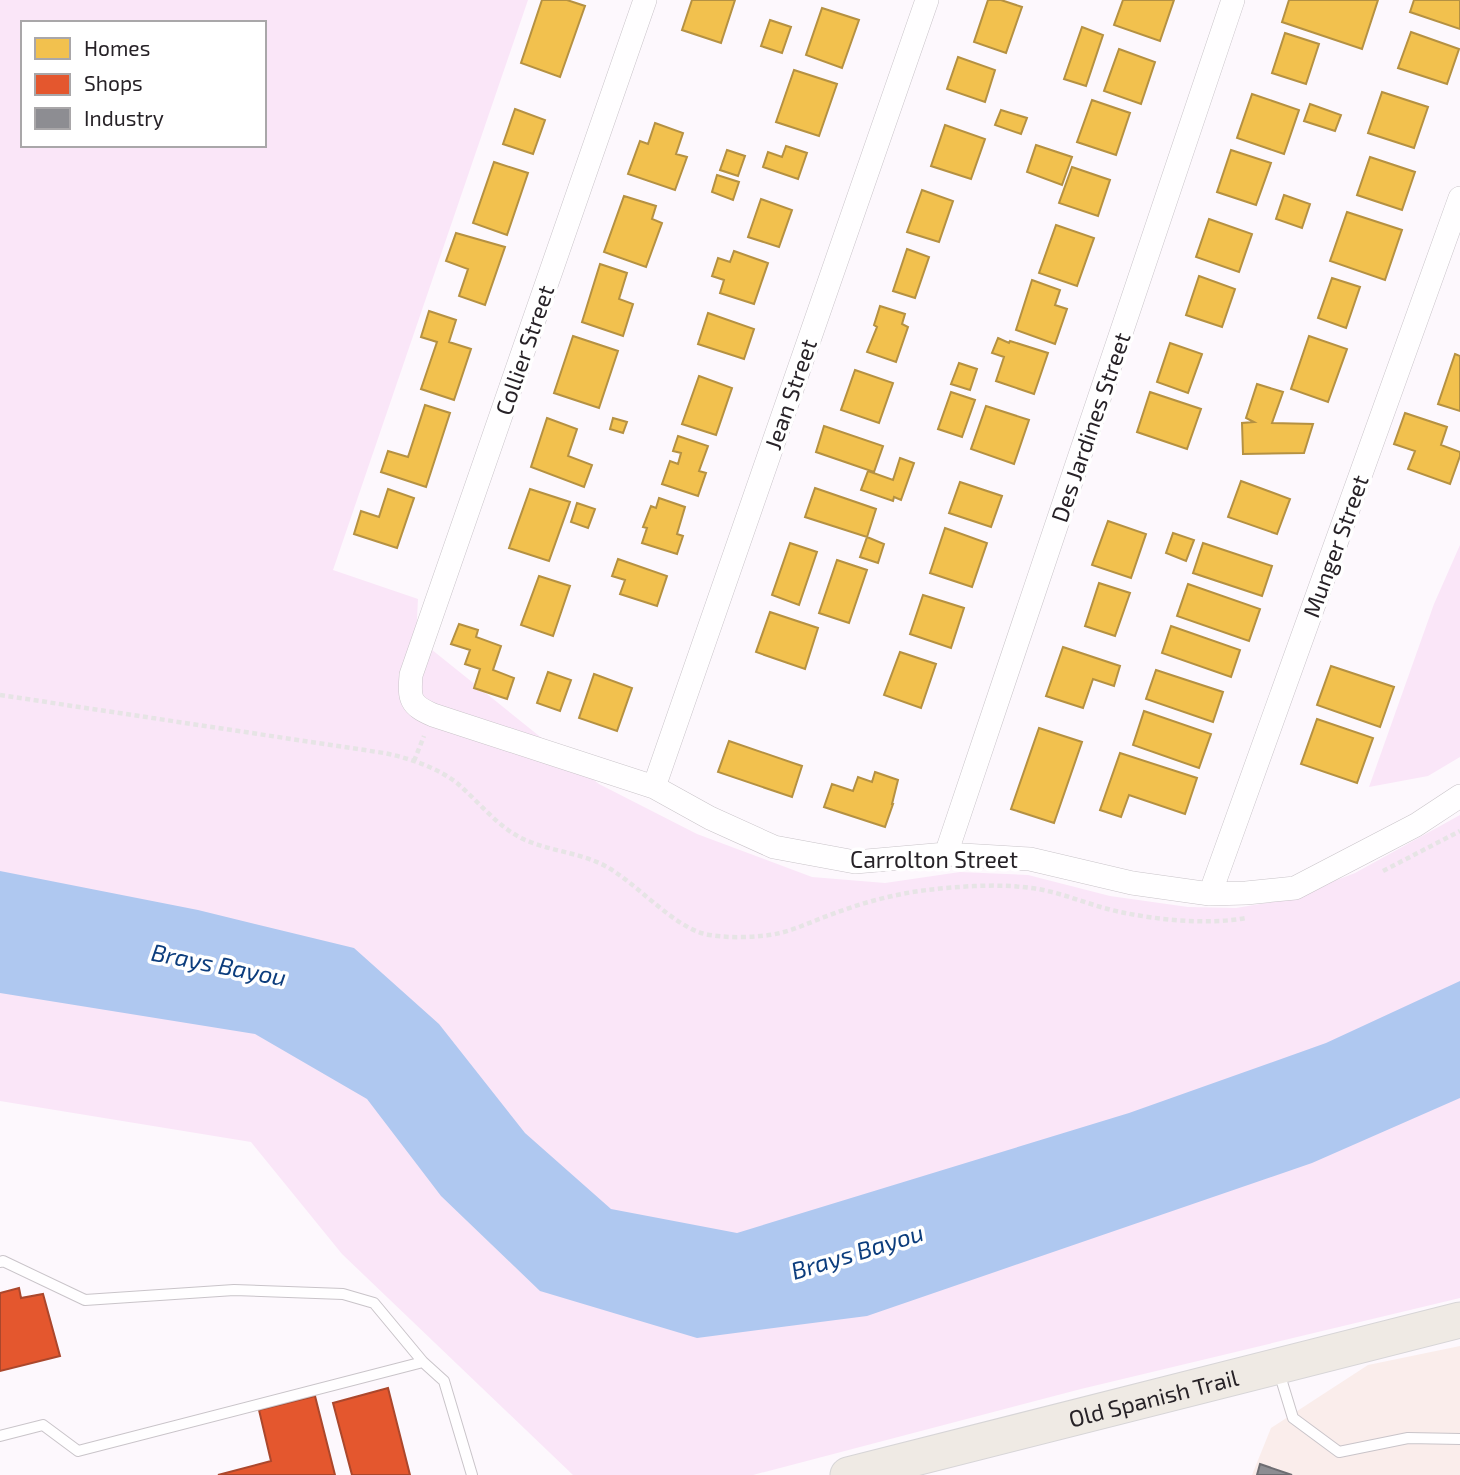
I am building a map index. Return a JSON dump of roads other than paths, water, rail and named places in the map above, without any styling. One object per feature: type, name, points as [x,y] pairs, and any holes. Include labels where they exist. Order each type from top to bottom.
[{"type":"main road","name":"Old Spanish Trail","points":[[848,1475],[1460,1320]]},
{"type":"street","name":"Collier Street","points":[[412,702],[411,675],[645,0]]},
{"type":"street","name":"Jean Street","points":[[654,787],[927,0]]},
{"type":"street","name":"Des Jardines Street","points":[[946,854],[1233,0]]},
{"type":"street","name":"Munger Street","points":[[1210,894],[1460,198]]},
{"type":"street","name":"Carrolton Street","points":[[412,702],[418,709],[433,715],[654,787],[710,818],[774,847],[855,862],[946,854],[1030,859],[1132,883],[1210,894],[1246,894],[1295,888],[1416,825],[1460,796]]},
{"type":"lane","points":[[0,1262],[3,1261],[85,1300],[233,1290],[343,1294],[374,1303],[424,1362],[444,1381],[472,1475]]},
{"type":"lane","points":[[0,1436],[43,1425],[78,1451],[424,1362]]},
{"type":"lane","points":[[1277,1367],[1293,1418],[1339,1452],[1408,1438],[1460,1439]]},
{"type":"water","name":"Brays Bayou","points":[[0,871],[198,910],[354,948],[439,1024],[525,1133],[611,1209],[737,1233],[1129,1113],[1326,1043],[1460,981],[1460,1098],[1312,1163],[867,1316],[697,1338],[540,1291],[441,1196],[367,1099],[255,1034],[0,993]]}]
